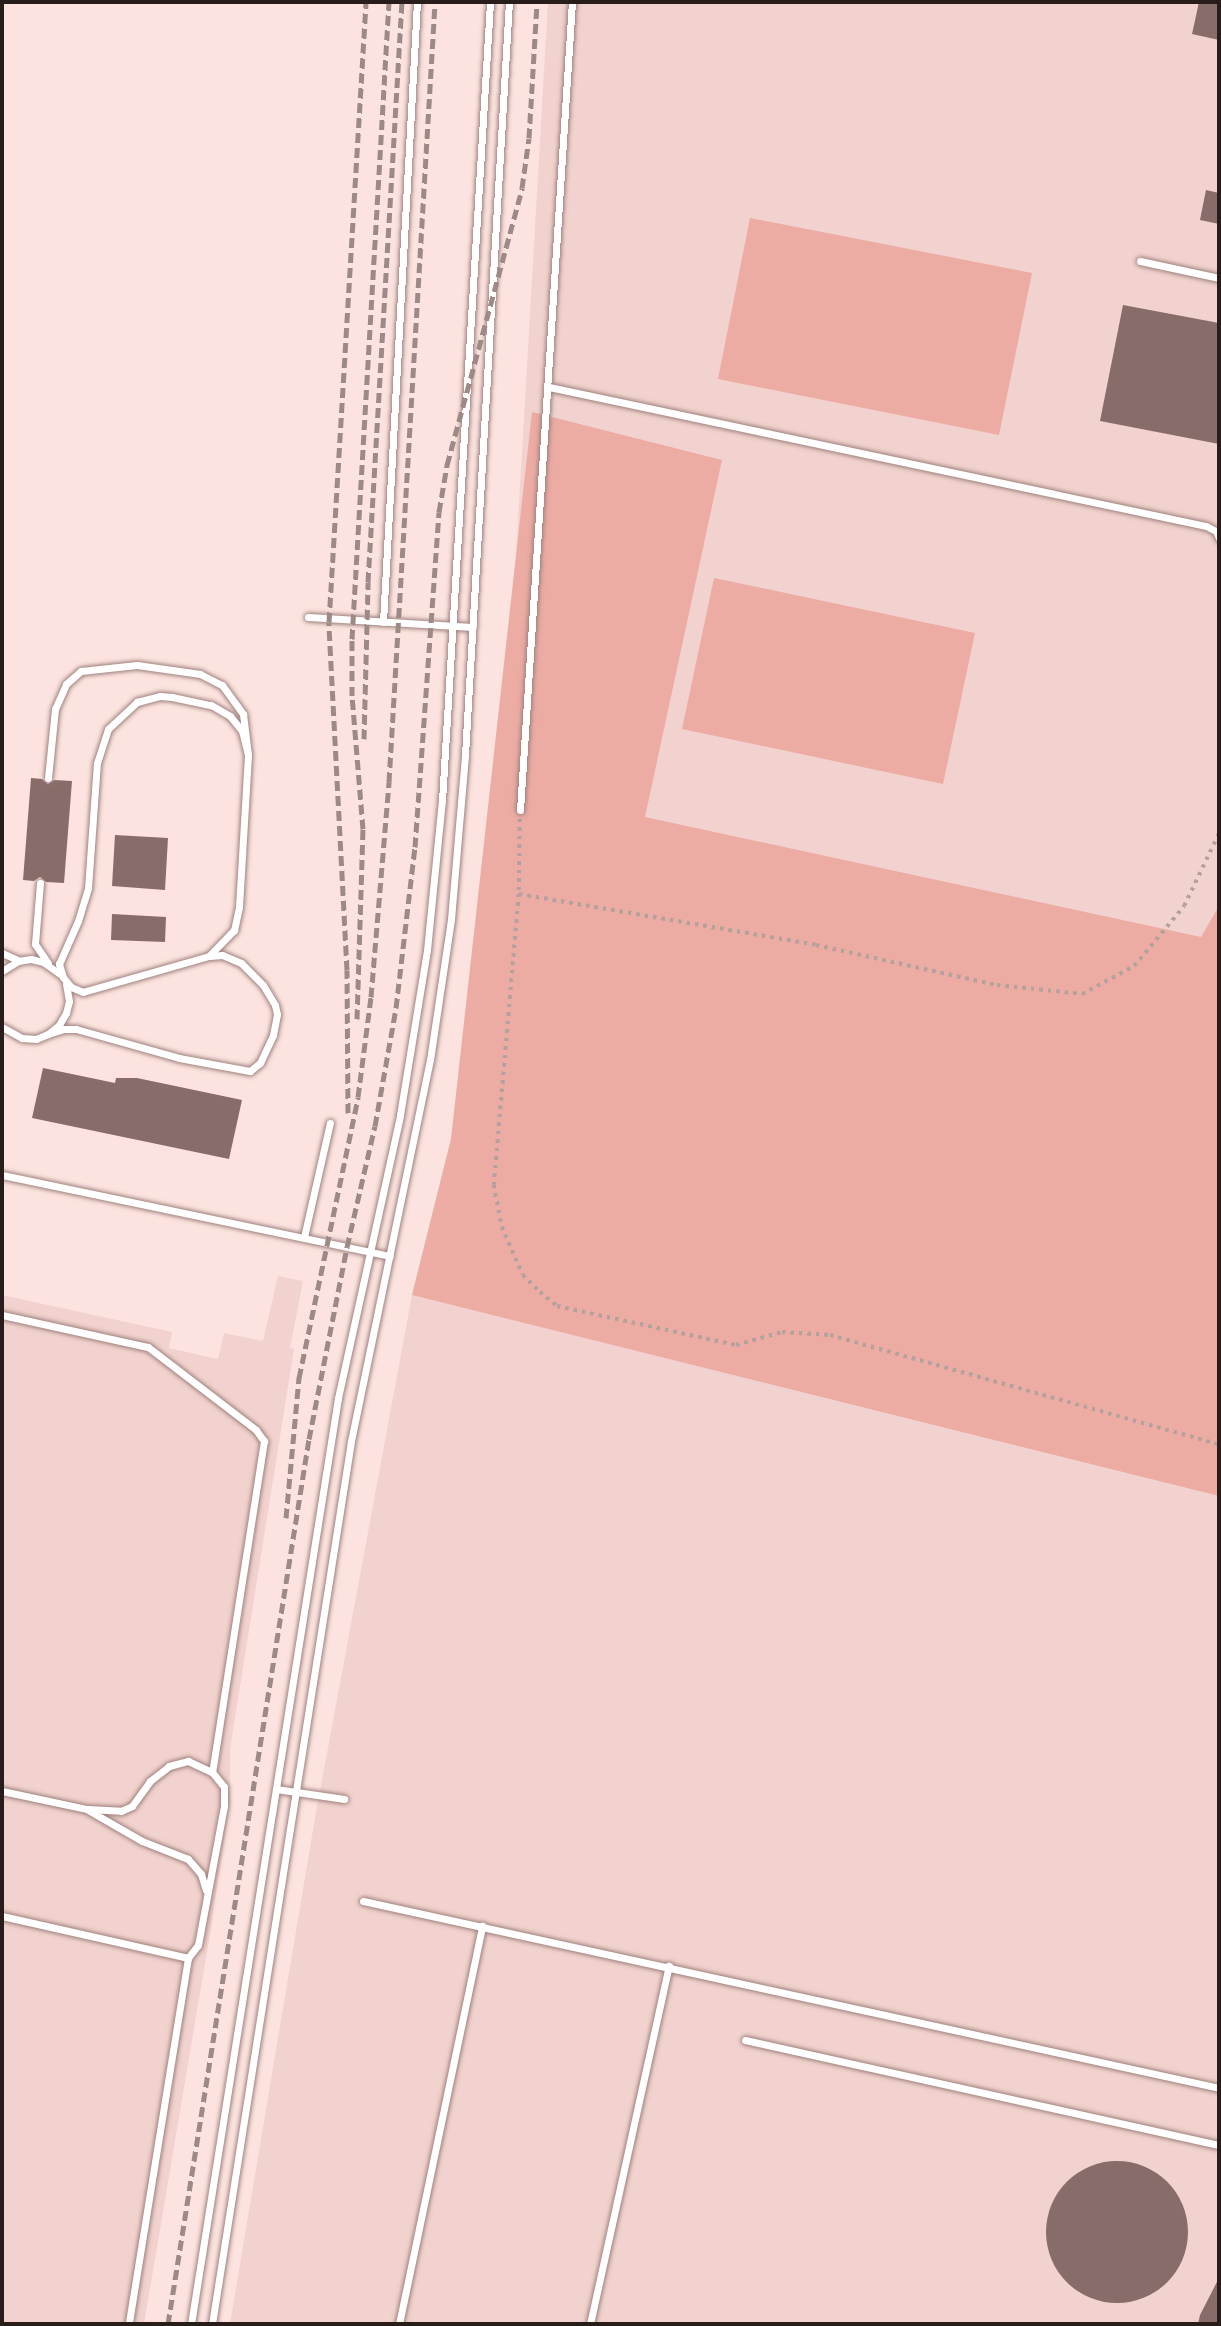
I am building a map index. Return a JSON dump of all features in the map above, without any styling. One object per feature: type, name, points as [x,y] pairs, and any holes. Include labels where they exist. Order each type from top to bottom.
[{"type":"lane","points":[[383,622],[417,2]]},
{"type":"lane","points":[[191,2324],[338,1398],[400,1115],[427,950],[442,801],[490,2]]},
{"type":"lane","points":[[212,2324],[351,1441],[430,1060],[449,932],[462,795],[473,627],[509,2]]},
{"type":"lane","points":[[520,810],[572,2]]},
{"type":"lane","points":[[1140,261],[1219,278]]},
{"type":"lane","points":[[549,387],[1206,526],[1216,531],[1219,537]]},
{"type":"lane","points":[[308,617],[473,627]]},
{"type":"lane","points":[[48,778],[52,720],[59,695],[73,676],[94,668],[137,665],[184,671],[211,679],[229,692],[243,714],[248,755],[237,919],[227,941],[209,956]]},
{"type":"lane","points":[[48,1034],[59,1025],[66,1013],[68,989],[60,958],[78,921],[88,888],[99,750],[116,718],[137,702],[160,696],[211,705],[237,723],[248,755]]},
{"type":"lane","points":[[4,1030],[36,1038],[63,1029],[76,1029],[179,1058],[250,1071],[260,1063],[273,1035],[277,1014],[275,1005],[263,985],[241,963],[222,955],[209,956],[92,991],[76,990],[42,957],[35,944],[40,884]]},
{"type":"lane","points":[[2,953],[18,961],[43,962],[54,968]]},
{"type":"lane","points":[[2,971],[18,961]]},
{"type":"lane","points":[[304,1237],[330,1123]]},
{"type":"lane","points":[[2,1175],[390,1256]]},
{"type":"lane","points":[[2,1315],[148,1347],[256,1430],[264,1441],[212,1772]]},
{"type":"lane","points":[[2,1791],[87,1809],[127,1809],[160,1772],[179,1762],[199,1763],[212,1772],[225,1794],[214,1872],[207,1894],[198,1945],[188,1958],[129,2324]]},
{"type":"lane","points":[[276,1789],[344,1799]]},
{"type":"lane","points":[[87,1809],[134,1837],[188,1859],[201,1874],[207,1894]]},
{"type":"lane","points":[[363,1901],[1219,2088]]},
{"type":"lane","points":[[2,1916],[188,1958]]},
{"type":"lane","points":[[400,2324],[482,1926]]},
{"type":"lane","points":[[590,2324],[669,1966]]},
{"type":"lane","points":[[745,2040],[1219,2145]]},
{"type":"path","points":[[520,810],[519,894],[494,1185],[502,1227],[523,1275],[557,1306],[736,1345],[782,1332],[830,1335],[1219,1444]]},
{"type":"path","points":[[519,894],[816,946],[997,985],[1082,994],[1134,966],[1184,906],[1219,833]]},
{"type":"shaded area","points":[[548,2],[1219,2],[1219,1477],[473,1301]]},
{"type":"shaded area","points":[[750,218],[1032,273],[999,435],[718,379]]},
{"type":"shaded area","points":[[532,412],[722,460],[645,817],[1201,937],[1219,906],[1219,1496],[412,1295],[451,1139]]},
{"type":"shaded area","points":[[714,578],[975,633],[943,784],[682,729]]},
{"type":"shaded area","points":[[278,1276],[303,1281],[290,1348],[294,1349],[230,1749],[230,1800],[211,1928],[144,2324],[2,2324],[2,1295],[172,1332],[169,1348],[218,1359],[224,1333],[263,1341]]},
{"type":"shaded area","points":[[412,1295],[1219,1496],[1219,2324],[230,2324],[315,1818]]},
{"type":"building","points":[[1199,2],[1219,2],[1219,40],[1192,34]]},
{"type":"building","points":[[1206,190],[1219,193],[1219,224],[1200,220]]},
{"type":"building","points":[[1123,305],[1219,323],[1219,444],[1100,421]]},
{"type":"building","points":[[31,778],[42,779],[48,784],[54,780],[72,781],[64,883],[46,882],[40,877],[34,881],[23,880]]},
{"type":"building","points":[[115,835],[168,838],[165,890],[112,886]]},
{"type":"building","points":[[112,914],[166,917],[165,942],[111,940]]},
{"type":"building","points":[[43,1068],[115,1083],[116,1078],[137,1078],[242,1100],[229,1159],[32,1118]]},
{"type":"building","points":[[1117,2161],[1144,2167],[1167,2182],[1182,2205],[1188,2232],[1182,2259],[1167,2282],[1144,2297],[1117,2303],[1090,2297],[1067,2282],[1052,2259],[1046,2232],[1052,2205],[1067,2182],[1090,2167]]},
{"type":"building","points":[[1219,2278],[1219,2324],[1198,2324],[1200,2315]]},
{"type":"railway","points":[[348,1113],[347,970],[329,622],[366,2]]},
{"type":"railway","points":[[357,1019],[363,829],[352,696],[352,639],[389,2]]},
{"type":"railway","points":[[364,739],[368,582],[402,2]]},
{"type":"railway","points":[[286,1518],[299,1378],[358,1097],[371,997],[389,782],[435,2]]},
{"type":"railway","points":[[168,2324],[309,1439],[347,1247],[375,1126],[396,1008],[415,847],[439,512],[447,465],[522,188],[529,138],[537,2]]}]
